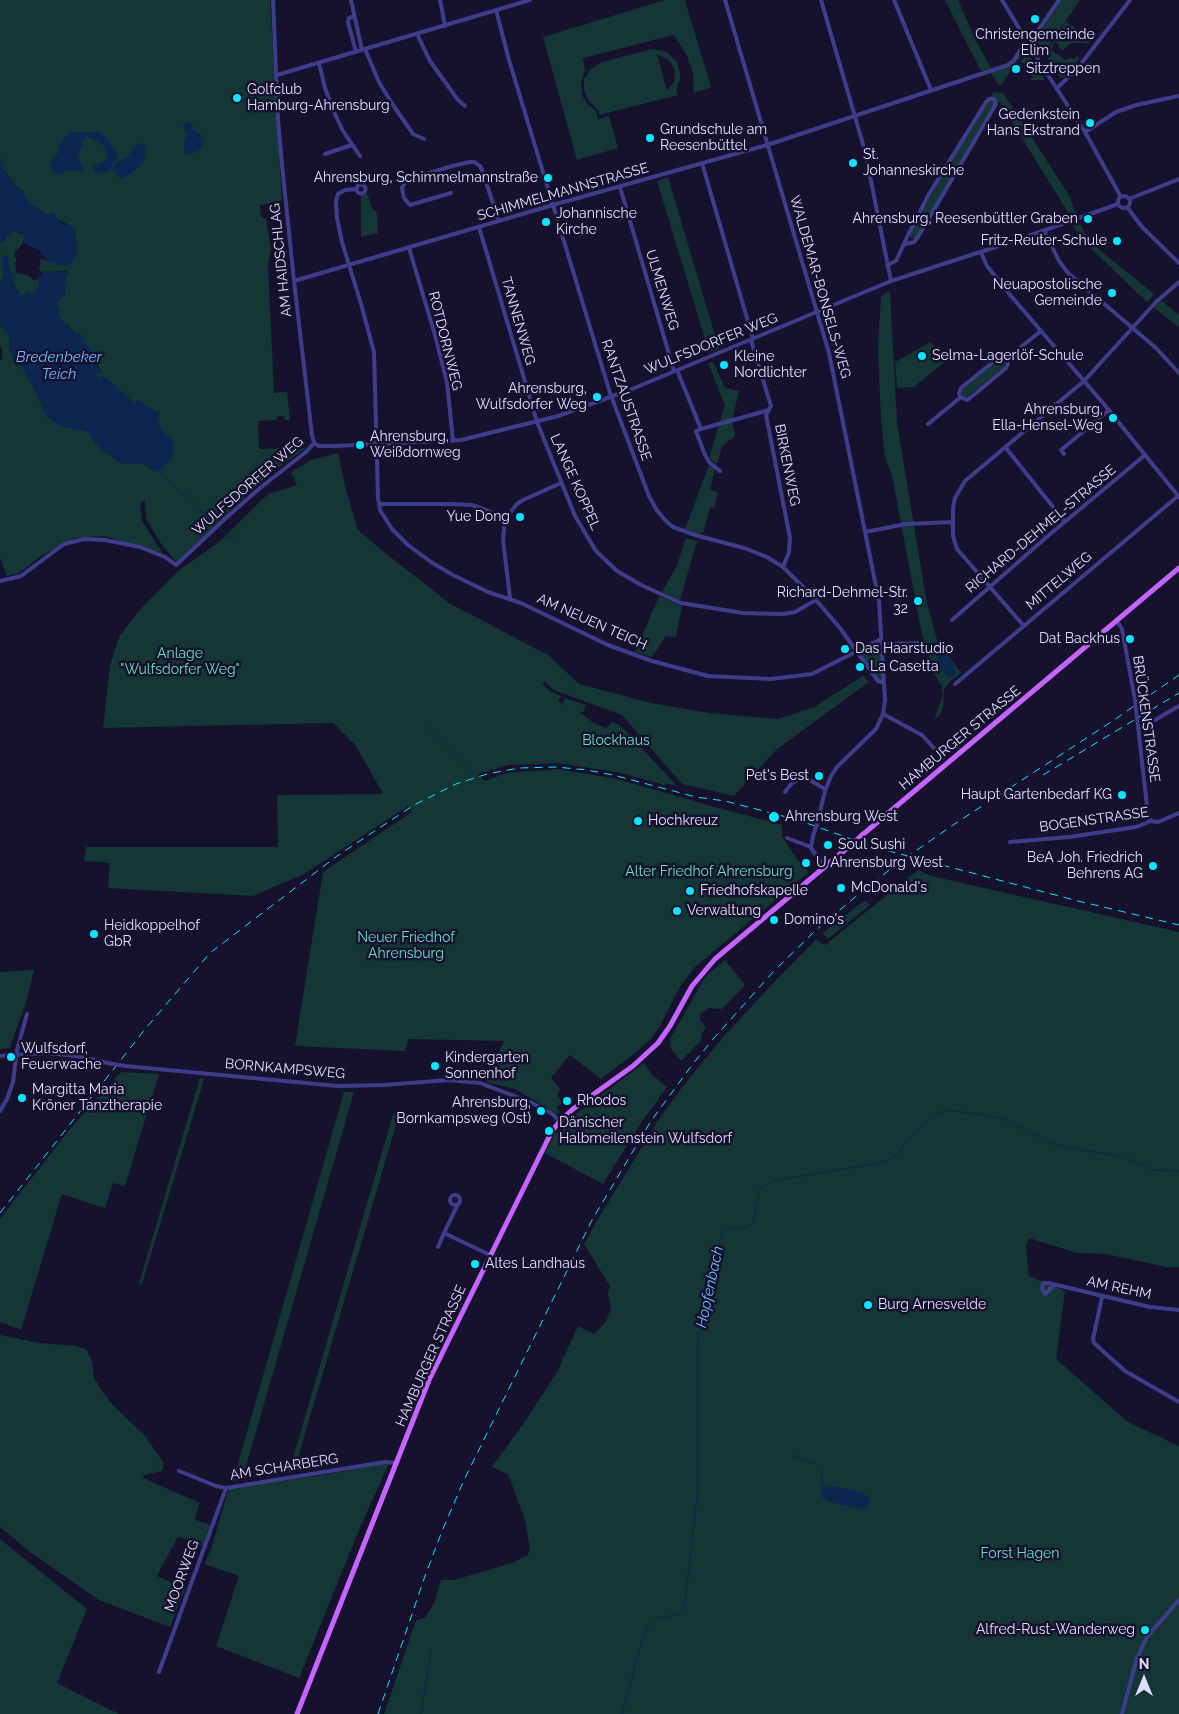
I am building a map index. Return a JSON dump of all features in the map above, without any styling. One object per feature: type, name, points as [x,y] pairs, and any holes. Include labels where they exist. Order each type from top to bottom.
[{"type":"main road","name":"HAMBURGER STRASSE","points":[[297,1714],[433,1371],[548,1137],[560,1121],[645,1056],[662,1038],[692,986],[715,959],[1179,568]]},
{"type":"street","name":"AM HAIDSCHLAG","points":[[273,0],[278,120],[294,281],[314,443]]},
{"type":"street","points":[[351,0],[364,50],[379,82],[414,134],[424,140]]},
{"type":"street","points":[[440,0],[445,26]]},
{"type":"street","points":[[277,75],[529,0]]},
{"type":"street","name":"WALDEMAR-BONSELS-WEG","points":[[725,0],[833,366],[879,601],[885,700],[883,714],[876,729],[837,767],[825,788],[811,848]]},
{"type":"street","points":[[821,0],[856,115],[874,191],[891,281]]},
{"type":"street","points":[[894,0],[931,90]]},
{"type":"street","points":[[1002,0],[1086,132],[1121,197]]},
{"type":"street","name":"SCHIMMELMANNSTRASSE","points":[[294,281],[553,205],[768,145],[1008,65],[1037,32],[1059,0]]},
{"type":"street","points":[[1057,88],[1077,69],[1130,0]]},
{"type":"street","name":"RANTZAUSTRASSE","points":[[496,10],[611,397],[649,496],[665,520],[673,528],[756,552],[783,567],[816,600],[857,650],[878,681],[884,683]]},
{"type":"street","points":[[354,16],[349,18],[348,22],[356,52]]},
{"type":"street","points":[[417,34],[430,61],[458,100],[465,106]]},
{"type":"street","points":[[319,63],[325,88],[334,112],[360,156]]},
{"type":"street","points":[[1086,132],[1108,116],[1121,110],[1179,96]]},
{"type":"street","points":[[887,265],[896,261],[907,243],[908,235],[929,194],[986,102],[989,99],[994,99],[996,104],[916,241],[907,243]]},
{"type":"street","points":[[325,154],[352,145]]},
{"type":"street","points":[[956,150],[965,155]]},
{"type":"street","points":[[451,193],[410,205],[404,198],[402,188],[405,182],[410,179],[472,162],[478,164],[482,170],[499,222]]},
{"type":"street","name":"BIRKENWEG","points":[[702,163],[771,406],[766,415],[790,538],[789,552],[783,567]]},
{"type":"street","points":[[1129,199],[1179,179]]},
{"type":"street","name":"ULMENWEG","points":[[620,187],[676,370],[701,429],[696,431],[709,462],[720,471]]},
{"type":"street","name":"AM NEUEN TEICH","points":[[357,189],[338,194],[336,201],[338,228],[374,352],[379,504],[385,520],[408,545],[431,562],[488,592],[510,598],[616,648],[660,664],[708,676],[756,679],[812,674],[857,650],[882,641]]},
{"type":"street","points":[[929,194],[939,200]]},
{"type":"street","points":[[1121,197],[1125,196],[1129,199]]},
{"type":"street","points":[[1121,197],[1118,200],[1118,204],[1122,208],[1127,207]]},
{"type":"street","points":[[1127,207],[1130,203],[1129,199]]},
{"type":"street","name":"WULFSDORFER WEG","points":[[0,581],[21,576],[64,544],[84,539],[106,540],[140,547],[165,557],[176,565],[240,505],[306,452],[314,443],[323,446],[453,441],[473,438],[536,422],[611,397],[891,281],[1118,204]]},
{"type":"street","points":[[1127,207],[1142,227],[1179,263]]},
{"type":"street","name":"TANNENWEG","points":[[479,227],[536,422]]},
{"type":"street","points":[[1044,230],[1058,261],[1068,273],[1156,348],[1179,373]]},
{"type":"street","name":"ROTDORNWEG","points":[[409,248],[445,375],[453,441]]},
{"type":"street","points":[[981,252],[987,266],[1109,410],[1178,496]]},
{"type":"street","points":[[1023,625],[988,587],[957,549],[953,522],[954,498],[964,481],[1006,448],[1032,422],[1084,381],[1156,302],[1179,282]]},
{"type":"street","points":[[961,397],[959,394],[961,388],[998,358],[1007,358],[1041,331]]},
{"type":"street","points":[[961,397],[964,399],[970,398],[1006,368],[1007,358]]},
{"type":"street","points":[[928,424],[961,397]]},
{"type":"street","points":[[701,429],[769,410]]},
{"type":"street","points":[[1064,454],[1061,450],[1109,410]]},
{"type":"street","name":"LANGE KOPPEL","points":[[536,422],[580,527],[596,551],[617,571],[669,598],[718,610],[784,614],[796,612],[816,600]]},
{"type":"street","points":[[1006,448],[1065,522]]},
{"type":"street","name":"RICHARD-DEHMEL-STRASSE","points":[[952,620],[988,587],[1145,455]]},
{"type":"street","points":[[510,598],[504,539],[505,519],[517,504],[523,500],[561,483]]},
{"type":"street","name":"MITTELWEG","points":[[955,684],[1178,496]]},
{"type":"street","points":[[379,504],[472,505],[505,519]]},
{"type":"street","points":[[865,532],[906,524],[953,522]]},
{"type":"street","name":"BRÜCKENSTRASSE","points":[[1117,621],[1122,628],[1135,700],[1148,816],[1151,821]]},
{"type":"street","points":[[882,641],[924,644]]},
{"type":"street","points":[[1138,727],[1150,723],[1179,706]]},
{"type":"street","points":[[883,714],[922,735],[943,758]]},
{"type":"street","points":[[785,792],[792,782],[801,778],[808,779],[825,788]]},
{"type":"street","name":"BOGENSTRASSE","points":[[1010,842],[1076,836],[1136,827],[1151,821],[1158,822],[1179,813]]},
{"type":"street","points":[[787,838],[811,848],[825,868]]},
{"type":"street","points":[[0,1111],[7,1099],[12,1082],[27,1014]]},
{"type":"street","name":"BORNKAMPSWEG","points":[[0,1056],[47,1053],[125,1066],[338,1086],[384,1086],[449,1080],[480,1083],[530,1102],[551,1113],[560,1121]]},
{"type":"street","points":[[438,1247],[458,1204]]},
{"type":"street","points":[[444,1233],[490,1255]]},
{"type":"street","name":"AM REHM","points":[[1054,1285],[1150,1307],[1179,1310]]},
{"type":"street","points":[[1102,1296],[1093,1339],[1094,1343],[1125,1370],[1179,1402]]},
{"type":"street","name":"AM SCHARBERG","points":[[179,1471],[216,1486],[226,1488],[385,1462],[396,1463]]},
{"type":"street","name":"MOORWEG","points":[[159,1672],[226,1488]]},
{"type":"street","points":[[1122,1714],[1137,1658],[1146,1637],[1179,1600]]},
{"type":"green space","name":"Golfclub Hamburg-Ahrensburg","points":[[0,0],[270,0],[282,202],[260,205],[261,217],[266,219],[271,249],[268,265],[274,393],[287,392],[290,420],[285,420],[284,416],[277,416],[277,420],[258,421],[259,449],[306,448],[267,476],[176,562],[160,542],[146,519],[145,500],[140,504],[142,521],[163,554],[104,536],[75,538],[41,556],[19,573],[7,576],[0,558],[0,360],[2,359],[2,349],[0,346],[0,324],[9,336],[9,346],[15,364],[21,365],[37,394],[46,416],[87,431],[101,450],[111,455],[117,462],[126,464],[139,463],[155,471],[173,457],[173,448],[152,410],[134,403],[103,376],[98,379],[95,375],[102,371],[92,360],[83,342],[67,324],[65,326],[59,316],[56,303],[65,294],[64,284],[69,270],[43,273],[39,270],[41,259],[70,265],[77,254],[75,229],[56,218],[54,214],[48,215],[30,204],[3,169],[0,158]]},
{"type":"green space","points":[[665,0],[685,0],[711,87],[694,93],[693,73],[687,56],[674,35],[583,58],[585,71],[581,83],[582,95],[588,105],[596,111],[598,119],[609,116],[618,148],[577,160],[543,37]]},
{"type":"green space","points":[[945,0],[958,0],[975,39],[991,68],[981,71]]},
{"type":"green space","points":[[1061,0],[1080,0],[1044,53],[1031,41],[1050,18]]},
{"type":"green space","points":[[1066,22],[1092,38],[1088,44],[1071,43],[1063,50],[1055,42],[1051,50],[1066,60],[1068,58],[1076,59],[1076,55],[1079,59],[1065,76],[1061,78],[1045,54]]},
{"type":"green space","points":[[1025,48],[1027,52],[1018,60],[1001,85],[999,85],[990,72],[1015,60]]},
{"type":"green space","points":[[652,49],[667,52],[677,62],[680,73],[680,80],[676,89],[678,95],[599,115],[598,110],[588,100],[584,90],[584,79],[590,70],[602,62]],"holes":[[[657,54],[669,60],[675,70],[674,82],[667,91]]]},
{"type":"green space","points":[[1028,54],[1045,80],[1030,80],[1033,77],[1026,71],[1026,64],[1019,62]]},
{"type":"green space","points":[[995,92],[1003,93],[1067,192],[1078,217],[1072,219],[999,101],[992,108],[970,144],[919,233],[915,239],[911,238],[909,236],[944,172]]},
{"type":"green space","points":[[668,177],[719,349],[709,352],[657,181]]},
{"type":"green space","points":[[367,193],[371,206],[377,214],[378,233],[361,237],[361,195]]},
{"type":"green space","points":[[1079,222],[1085,233],[1102,252],[1154,294],[1147,302],[1078,236],[1073,225]]},
{"type":"green space","points":[[14,231],[25,235],[22,245],[16,250],[14,255],[17,259],[15,263],[17,273],[29,276],[33,280],[37,279],[40,285],[35,294],[29,294],[28,292],[26,295],[20,295],[11,279],[7,257],[2,266],[5,275],[0,283],[0,242],[3,243],[6,237]]},
{"type":"green space","points":[[890,291],[897,423],[927,604],[937,640],[961,673],[949,682],[944,690],[943,707],[940,714],[934,720],[943,695],[942,686],[934,674],[921,630],[892,475],[885,457],[881,420],[878,348],[881,296]]},
{"type":"green space","points":[[1161,300],[1179,315],[1179,327],[1154,308]]},
{"type":"green space","points":[[931,342],[946,361],[914,387],[897,388],[895,362]]},
{"type":"green space","points":[[1000,359],[1005,360],[1004,367],[967,397],[962,395],[962,390]]},
{"type":"green space","points":[[713,362],[725,388],[739,391],[732,421],[735,436],[722,446],[717,464],[709,458],[725,405],[708,363]]},
{"type":"green space","points":[[338,453],[346,490],[358,530],[449,603],[548,655],[579,684],[651,703],[709,713],[778,719],[814,707],[863,676],[869,682],[777,749],[734,796],[682,784],[622,715],[554,690],[544,681],[543,685],[551,692],[561,696],[558,702],[565,705],[563,703],[565,698],[586,705],[583,713],[578,711],[595,724],[606,728],[612,722],[622,727],[677,786],[665,783],[665,785],[617,772],[556,763],[508,765],[477,774],[485,781],[507,773],[558,769],[617,779],[782,825],[782,836],[797,859],[809,872],[695,967],[680,987],[660,1026],[651,1039],[634,1054],[601,1079],[570,1055],[551,1078],[560,1089],[557,1095],[562,1103],[556,1107],[560,1112],[557,1114],[515,1089],[486,1082],[504,1041],[409,1039],[405,1051],[295,1046],[323,872],[412,812],[408,806],[304,874],[253,896],[108,888],[110,863],[84,861],[86,847],[278,847],[277,795],[383,794],[356,746],[333,723],[103,728],[110,665],[119,637],[137,613],[178,571],[219,542],[268,494],[297,485],[291,472],[311,460]]},
{"type":"green space","points":[[709,465],[715,469],[710,490],[718,492],[714,508],[710,507],[703,533],[695,533],[685,529]]},
{"type":"green space","points":[[686,538],[697,541],[680,600],[662,592],[677,565]]},
{"type":"green space","points":[[659,596],[682,606],[676,637],[666,636],[652,657],[635,652]]},
{"type":"green space","points":[[880,641],[884,682],[880,681],[859,651]]},
{"type":"green space","name":"Forst Hagen","points":[[918,870],[931,876],[1179,932],[1179,1267],[1166,1267],[1106,1254],[1077,1253],[1029,1238],[1026,1247],[1029,1276],[1065,1291],[1056,1359],[1128,1422],[1179,1446],[1179,1714],[384,1714],[416,1620],[425,1618],[435,1601],[441,1580],[454,1580],[512,1563],[528,1555],[530,1548],[525,1520],[508,1474],[492,1467],[526,1420],[557,1372],[578,1326],[595,1334],[606,1321],[611,1309],[608,1293],[610,1286],[584,1244],[657,1122],[683,1086],[725,1035],[816,940],[825,945]]},
{"type":"green space","points":[[865,900],[870,905],[828,939],[823,933]]},
{"type":"green space","points":[[725,960],[745,985],[722,1009],[709,1008],[700,1014],[700,1020],[706,1027],[702,1033],[701,1041],[681,1061],[671,1049],[670,1039],[705,977]]},
{"type":"green space","points":[[34,970],[26,1002],[10,1048],[0,1049],[0,972]]},
{"type":"green space","points":[[644,1063],[652,1075],[667,1087],[643,1120],[603,1184],[545,1153],[554,1135],[564,1123]]},
{"type":"green space","points":[[121,1072],[159,1074],[125,1186],[113,1183],[105,1208],[62,1194],[21,1330],[0,1322],[0,1219],[70,1129]]},
{"type":"green space","points":[[200,1078],[204,1079],[142,1284],[139,1283]]},
{"type":"green space","points":[[344,1092],[354,1092],[242,1480],[233,1481]]},
{"type":"green space","points":[[393,1114],[399,1115],[294,1471],[289,1472]]},
{"type":"green space","points":[[0,1335],[39,1343],[76,1346],[86,1349],[92,1361],[94,1378],[99,1386],[111,1403],[145,1436],[164,1463],[162,1471],[144,1475],[143,1478],[200,1503],[194,1519],[210,1525],[203,1546],[178,1536],[157,1576],[185,1589],[170,1627],[99,1600],[30,1552],[0,1527]]},
{"type":"green space","points":[[389,1463],[359,1530],[299,1678],[216,1646],[239,1576],[204,1564],[211,1549],[229,1488],[317,1476]]},
{"type":"green space","points":[[0,1539],[87,1609],[57,1683],[119,1714],[0,1714]]},
{"type":"water","points":[[190,122],[196,133],[203,136],[204,144],[200,150],[187,155],[185,154],[184,142],[187,134],[183,126]]},
{"type":"water","points":[[70,132],[99,132],[107,138],[117,152],[117,157],[108,172],[94,173],[92,166],[102,163],[107,157],[106,151],[103,145],[93,138],[87,137],[82,141],[83,144],[78,157],[85,171],[68,171],[53,175],[50,162],[58,153],[61,142]]},
{"type":"water","points":[[144,144],[145,149],[144,162],[129,175],[121,179],[112,170],[113,167],[116,163],[127,157],[136,145]]},
{"type":"water","points":[[0,158],[4,162],[3,169],[14,184],[22,189],[30,204],[48,215],[53,214],[65,225],[70,225],[75,229],[77,254],[70,265],[61,265],[47,260],[39,250],[25,244],[23,241],[25,235],[20,232],[14,231],[2,243],[0,242]]},
{"type":"water","name":"Bredenbeker Teich","points":[[4,255],[7,257],[9,268],[13,275],[14,286],[20,295],[25,295],[30,291],[30,294],[35,293],[40,286],[39,276],[45,271],[69,270],[64,284],[65,294],[56,303],[60,310],[59,316],[74,333],[78,332],[84,337],[83,342],[91,349],[92,360],[96,360],[97,367],[102,371],[95,375],[97,379],[103,376],[134,403],[138,400],[152,410],[159,412],[158,421],[161,429],[165,435],[174,440],[173,457],[159,472],[140,463],[126,464],[117,462],[111,455],[101,450],[87,431],[61,427],[46,416],[37,394],[21,366],[15,364],[9,346],[9,336],[0,324],[0,283],[5,275],[2,266]]},
{"type":"water","points":[[938,644],[956,671],[955,675],[949,679],[938,664],[936,646]]},
{"type":"water","points":[[833,1486],[863,1493],[870,1499],[868,1506],[859,1509],[827,1501],[821,1496],[823,1489]]},
{"type":"waterway","points":[[159,472],[235,542]]},
{"type":"waterway","points":[[428,727],[475,775]]},
{"type":"waterway","name":"Hopfenbach","points":[[622,1714],[645,1630],[650,1623],[658,1618],[679,1614],[684,1611],[698,1489],[698,1342],[723,1232],[728,1229],[747,1227],[753,1223],[759,1190],[772,1181],[888,1160],[899,1153],[906,1141],[935,1114],[947,1110],[992,1116],[1006,1120],[1055,1145],[1124,1157],[1152,1170],[1179,1171]]},
{"type":"waterway","points":[[792,1455],[816,1464]]},
{"type":"waterway","points":[[821,1469],[823,1489]]},
{"type":"waterway","points":[[421,1714],[431,1651]]},
{"type":"railway","points":[[378,1714],[424,1579],[464,1480],[592,1220],[651,1121],[692,1065],[773,972],[815,931],[860,893],[901,861],[953,825],[1111,722],[1179,675]]},
{"type":"railway","points":[[1043,775],[1179,693]]},
{"type":"railway","points":[[0,1213],[146,1028],[210,953],[337,856],[414,805],[456,784],[487,774],[519,768],[556,767],[587,770],[696,797],[725,801],[798,820],[879,849]]},
{"type":"railway","points":[[874,847],[1078,901],[1179,925]]},
{"type":"place","name":"Christengemeinde Elim","points":[[1035,19]]},
{"type":"place","name":"Sitztreppen","points":[[1016,69]]},
{"type":"place","name":"Golfclub Hamburg-Ahrensburg","points":[[237,98]]},
{"type":"place","name":"Gedenkstein Hans Ekstrand","points":[[1090,123]]},
{"type":"place","name":"Grundschule am Reesenbüttel","points":[[650,138]]},
{"type":"place","name":"St. Johanneskirche","points":[[853,163]]},
{"type":"place","name":"Ahrensburg, Schimmelmannstraße","points":[[548,178]]},
{"type":"place","name":"Ahrensburg, Reesenbüttler Graben","points":[[1088,219]]},
{"type":"place","name":"Johannische Kirche","points":[[546,222]]},
{"type":"place","name":"Fritz-Reuter-Schule","points":[[1117,241]]},
{"type":"place","name":"Neuapostolische Gemeinde","points":[[1112,293]]},
{"type":"place","name":"Selma-Lagerlöf-Schule","points":[[922,356]]},
{"type":"place","name":"Kleine Nordlichter","points":[[724,365]]},
{"type":"place","name":"Ahrensburg, Wulfsdorfer Weg","points":[[597,397]]},
{"type":"place","name":"Ahrensburg, Ella-Hensel-Weg","points":[[1113,418]]},
{"type":"place","name":"Ahrensburg, Weißdornweg","points":[[360,445]]},
{"type":"place","name":"Yue Dong","points":[[520,517]]},
{"type":"place","name":"Richard-Dehmel-Str. 32","points":[[918,601]]},
{"type":"place","name":"Dat Backhus","points":[[1130,639]]},
{"type":"place","name":"Das Haarstudio","points":[[845,649]]},
{"type":"place","name":"La Casetta","points":[[860,667]]},
{"type":"place","name":"Pet's Best","points":[[819,776]]},
{"type":"place","name":"Haupt Gartenbedarf KG","points":[[1122,795]]},
{"type":"place","name":"Ahrensburg West","points":[[774,817]]},
{"type":"place","name":"Hochkreuz","points":[[638,821]]},
{"type":"place","name":"Soul Sushi","points":[[828,845]]},
{"type":"place","name":"U Ahrensburg West","points":[[806,863]]},
{"type":"place","name":"BeA Joh. Friedrich Behrens AG","points":[[1153,866]]},
{"type":"place","name":"McDonald's","points":[[841,888]]},
{"type":"place","name":"Friedhofskapelle","points":[[690,891]]},
{"type":"place","name":"Verwaltung","points":[[677,911]]},
{"type":"place","name":"Domino's","points":[[774,920]]},
{"type":"place","name":"Heidkoppelhof GbR","points":[[94,934]]},
{"type":"place","name":"Wulfsdorf, Feuerwache","points":[[11,1057]]},
{"type":"place","name":"Kindergarten Sonnenhof","points":[[435,1066]]},
{"type":"place","name":"Margitta Maria Kröner Tanztherapie","points":[[22,1098]]},
{"type":"place","name":"Rhodos","points":[[567,1101]]},
{"type":"place","name":"Ahrensburg, Bornkampsweg (Ost)","points":[[541,1111]]},
{"type":"place","name":"Dänischer Halbmeilenstein Wulfsdorf","points":[[549,1131]]},
{"type":"place","name":"Altes Landhaus","points":[[475,1264]]},
{"type":"place","name":"Burg Arnesvelde","points":[[868,1305]]},
{"type":"place","name":"Alfred-Rust-Wanderweg","points":[[1145,1630]]},
{"type":"park label","name":"Anlage \"Wulfsdorfer Weg\"","points":[[180,662]]},
{"type":"park label","name":"Blockhaus","points":[[616,741]]},
{"type":"park label","name":"Alter Friedhof Ahrensburg","points":[[709,872]]},
{"type":"park label","name":"Neuer Friedhof Ahrensburg","points":[[406,946]]}]
